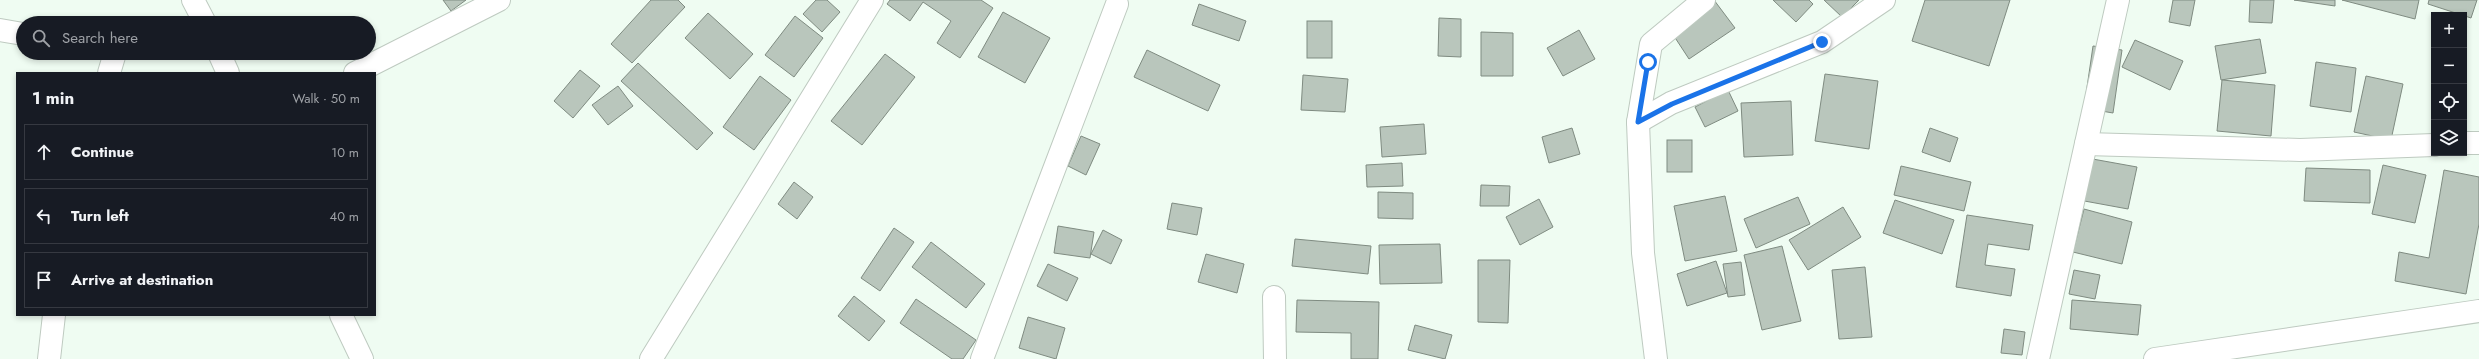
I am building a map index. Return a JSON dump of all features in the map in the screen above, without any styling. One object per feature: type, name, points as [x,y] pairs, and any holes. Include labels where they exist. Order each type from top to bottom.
[{"type":"street","points":[[194,0],[202,16]]},
{"type":"street","points":[[357,72],[499,0]]},
{"type":"street","points":[[651,359],[872,0]]},
{"type":"street","points":[[1656,359],[1644,253],[1638,122],[1651,44],[1704,0]]},
{"type":"street","points":[[1638,122],[1672,104],[1822,42],[1884,0]]},
{"type":"street","points":[[2038,359],[2118,0]]},
{"type":"street","points":[[982,359],[1117,4]]},
{"type":"street","points":[[0,30],[16,33]]},
{"type":"street","points":[[109,72],[114,60]]},
{"type":"street","points":[[222,60],[228,72]]},
{"type":"street","points":[[2467,143],[2479,143]]},
{"type":"street","points":[[2086,144],[2300,150],[2431,145]]},
{"type":"street","points":[[1274,297],[1275,359]]},
{"type":"street","points":[[2155,359],[2479,311]]},
{"type":"street","points":[[49,359],[54,316]]},
{"type":"street","points":[[341,316],[362,359]]},
{"type":"building","points":[[443,0],[466,0],[451,11]]},
{"type":"building","points":[[651,0],[678,0],[685,7],[632,63],[611,44]]},
{"type":"building","points":[[816,0],[827,0],[840,12],[822,32],[803,14]]},
{"type":"building","points":[[890,0],[981,0],[993,8],[960,58],[937,43],[951,21],[923,2],[910,21],[887,4]]},
{"type":"building","points":[[1714,0],[1735,28],[1689,59],[1670,30]]},
{"type":"building","points":[[1773,0],[1809,0],[1813,4],[1796,22]]},
{"type":"building","points":[[1824,0],[1859,0],[1842,17]]},
{"type":"building","points":[[1925,0],[2010,0],[1989,66],[1912,41]]},
{"type":"building","points":[[2173,0],[2195,0],[2190,26],[2169,22]]},
{"type":"building","points":[[2250,0],[2274,0],[2272,23],[2249,22]]},
{"type":"building","points":[[2294,0],[2335,0],[2335,6]]},
{"type":"building","points":[[2342,0],[2419,0],[2415,19]]},
{"type":"building","points":[[2429,0],[2477,0],[2471,18],[2467,17],[2467,12],[2453,12],[2428,4]]},
{"type":"building","points":[[1199,4],[1246,21],[1239,41],[1192,25]]},
{"type":"building","points":[[1003,12],[1050,38],[1025,83],[978,57]]},
{"type":"building","points":[[708,13],[753,54],[730,79],[685,38]]},
{"type":"building","points":[[795,16],[823,38],[794,77],[765,55]]},
{"type":"building","points":[[1439,18],[1461,19],[1461,57],[1438,56]]},
{"type":"building","points":[[1307,21],[1332,21],[1332,58],[1307,58]]},
{"type":"building","points":[[1579,30],[1595,59],[1563,76],[1547,48]]},
{"type":"building","points":[[1481,32],[1513,33],[1513,76],[1481,76]]},
{"type":"building","points":[[2260,39],[2266,73],[2221,80],[2215,46]]},
{"type":"building","points":[[2135,40],[2183,61],[2170,90],[2122,67]]},
{"type":"building","points":[[2093,46],[2122,50],[2113,113],[2084,108]]},
{"type":"building","points":[[1147,50],[1220,85],[1208,111],[1134,77]]},
{"type":"building","points":[[885,54],[915,77],[862,145],[831,121]]},
{"type":"building","points":[[2316,62],[2356,68],[2351,112],[2310,106]]},
{"type":"building","points":[[638,63],[713,133],[697,150],[621,81]]},
{"type":"building","points":[[580,70],[600,86],[573,118],[554,101]]},
{"type":"building","points":[[1825,74],[1878,81],[1869,149],[1815,141]]},
{"type":"building","points":[[1303,75],[1348,79],[1345,112],[1301,110]]},
{"type":"building","points":[[760,76],[791,100],[754,150],[723,127]]},
{"type":"building","points":[[2366,76],[2403,84],[2391,140],[2354,132]]},
{"type":"building","points":[[2222,80],[2275,85],[2271,136],[2217,131]]},
{"type":"building","points":[[618,86],[633,106],[608,125],[592,105]]},
{"type":"building","points":[[1728,90],[1738,111],[1705,127],[1695,107]]},
{"type":"building","points":[[1791,101],[1793,155],[1744,157],[1741,103]]},
{"type":"building","points":[[1424,124],[1426,154],[1382,157],[1380,127]]},
{"type":"building","points":[[1572,128],[1580,154],[1549,163],[1542,137]]},
{"type":"building","points":[[1930,128],[1958,138],[1950,162],[1922,152]]},
{"type":"building","points":[[1081,136],[1100,144],[1086,175],[1068,166]]},
{"type":"building","points":[[1667,140],[1692,140],[1692,172],[1667,172]]},
{"type":"building","points":[[2087,158],[2137,167],[2128,209],[2079,200]]},
{"type":"building","points":[[1402,163],[1403,186],[1367,187],[1366,165]]},
{"type":"building","points":[[2383,165],[2426,175],[2415,223],[2372,214]]},
{"type":"building","points":[[1901,166],[1971,182],[1964,211],[1894,195]]},
{"type":"building","points":[[2306,168],[2370,170],[2370,203],[2304,201]]},
{"type":"building","points":[[2444,170],[2479,177],[2479,224],[2466,294],[2395,281],[2399,252],[2429,258]]},
{"type":"building","points":[[794,182],[813,197],[797,219],[778,204]]},
{"type":"building","points":[[1481,185],[1510,186],[1509,206],[1480,206]]},
{"type":"building","points":[[1378,192],[1413,193],[1413,219],[1378,218]]},
{"type":"building","points":[[1725,196],[1737,251],[1685,261],[1674,206]]},
{"type":"building","points":[[1798,197],[1810,224],[1756,248],[1744,219]]},
{"type":"building","points":[[1539,199],[1553,227],[1520,245],[1506,217]]},
{"type":"building","points":[[1895,200],[1954,220],[1942,254],[1883,233]]},
{"type":"building","points":[[1172,203],[1202,208],[1197,235],[1167,229]]},
{"type":"building","points":[[1843,207],[1861,237],[1808,270],[1789,240]]},
{"type":"building","points":[[2084,209],[2132,222],[2122,264],[2073,252]]},
{"type":"building","points":[[1967,215],[2033,225],[2029,250],[1988,244],[1985,265],[2015,269],[2011,296],[1956,287]]},
{"type":"building","points":[[1058,226],[1094,232],[1090,258],[1054,253]]},
{"type":"building","points":[[894,228],[914,242],[880,291],[861,278]]},
{"type":"building","points":[[1103,230],[1122,240],[1111,264],[1091,254]]},
{"type":"building","points":[[1295,239],[1371,246],[1368,274],[1292,266]]},
{"type":"building","points":[[931,242],[985,284],[966,308],[912,267]]},
{"type":"building","points":[[1440,244],[1442,283],[1380,284],[1379,245]]},
{"type":"building","points":[[1782,246],[1801,321],[1762,330],[1744,255]]},
{"type":"building","points":[[1206,254],[1244,264],[1237,293],[1198,282]]},
{"type":"building","points":[[1478,260],[1510,260],[1508,323],[1478,322]]},
{"type":"building","points":[[1716,261],[1727,293],[1687,306],[1677,274]]},
{"type":"building","points":[[1741,262],[1745,295],[1728,297],[1723,264]]},
{"type":"building","points":[[1048,264],[1078,278],[1067,301],[1037,286]]},
{"type":"building","points":[[1865,267],[1872,337],[1839,339],[1832,270]]},
{"type":"building","points":[[2074,270],[2100,275],[2095,299],[2069,294]]},
{"type":"building","points":[[854,296],[885,321],[869,341],[838,316]]},
{"type":"building","points":[[916,299],[976,340],[963,359],[952,359],[900,323]]},
{"type":"building","points":[[1297,300],[1379,302],[1378,359],[1351,359],[1351,333],[1296,332]]},
{"type":"building","points":[[2072,300],[2141,305],[2138,335],[2070,329]]},
{"type":"building","points":[[1028,317],[1065,328],[1056,359],[1019,348]]},
{"type":"building","points":[[1415,325],[1452,335],[1445,359],[1408,350]]},
{"type":"building","points":[[2004,329],[2025,332],[2022,355],[2001,353]]},
{"type":"route","points":[[1648,62],[1638,122],[1672,104],[1822,42]]}]
